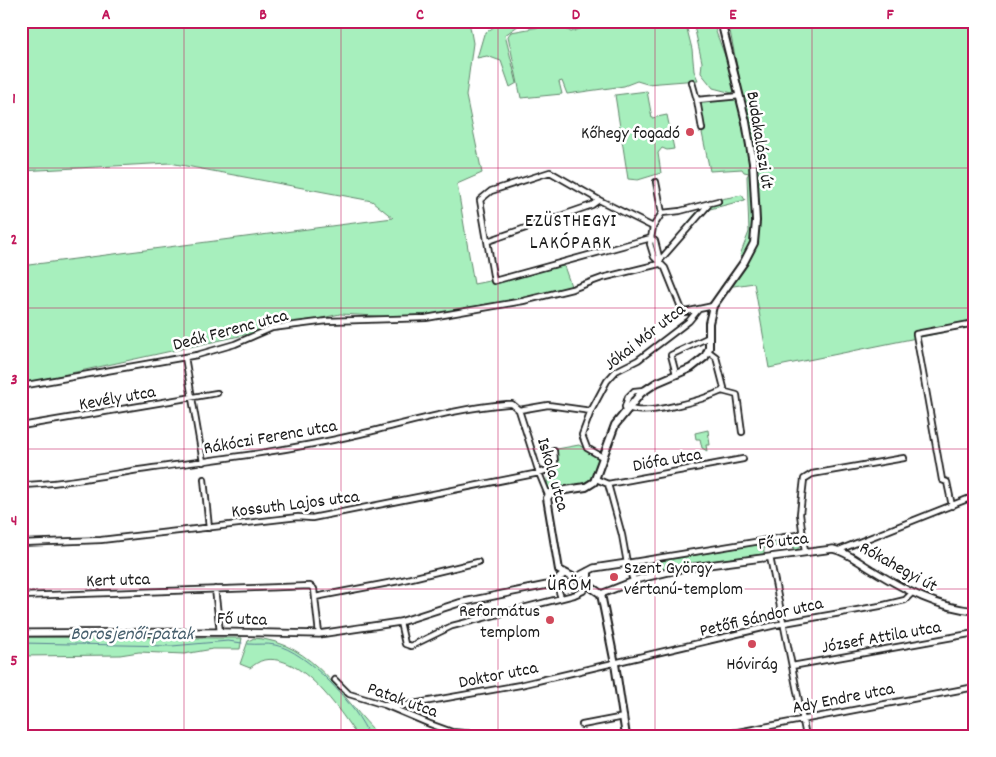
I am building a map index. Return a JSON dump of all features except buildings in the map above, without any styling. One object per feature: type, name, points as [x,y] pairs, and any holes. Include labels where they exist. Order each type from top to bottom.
[{"type":"main road","name":"Budakalászi út","points":[[712,306],[744,262],[755,236],[753,163],[740,96],[721,21]]},
{"type":"main road","points":[[548,495],[556,491],[586,486],[596,479],[615,425],[644,390],[700,362],[708,351],[712,306]]},
{"type":"main road","name":"Iskola utca","points":[[548,495],[557,566],[564,574]]},
{"type":"main road","points":[[588,572],[588,585]]},
{"type":"main road","points":[[564,574],[588,585],[601,594],[615,664],[626,736]]},
{"type":"street","points":[[972,21],[975,30]]},
{"type":"street","points":[[692,82],[702,129]]},
{"type":"street","points":[[697,100],[740,96]]},
{"type":"street","points":[[651,238],[494,281],[480,200],[490,191],[550,172],[599,200],[653,227]]},
{"type":"street","points":[[656,182],[662,213],[653,227],[651,238],[654,241],[660,261],[665,268],[682,310],[685,312],[712,306]]},
{"type":"street","points":[[488,241],[592,206],[599,200]]},
{"type":"street","points":[[662,213],[680,211],[718,201]]},
{"type":"street","points":[[660,261],[710,202]]},
{"type":"street","name":"Deák Ferenc utca","points":[[21,386],[185,357],[234,344],[272,328],[327,321],[426,318],[507,304],[572,290],[602,278],[660,261]]},
{"type":"street","name":"Jókai Mór utca","points":[[604,458],[587,448],[582,440],[582,432],[591,411],[608,381],[616,371],[651,350],[689,321],[699,309]]},
{"type":"street","points":[[952,506],[947,482],[942,480],[916,334],[975,323]]},
{"type":"street","points":[[676,374],[671,355],[709,337]]},
{"type":"street","points":[[708,351],[716,356],[724,388],[722,391]]},
{"type":"street","points":[[185,357],[203,462]]},
{"type":"street","points":[[628,409],[640,411],[672,406],[722,391],[737,395],[742,432]]},
{"type":"street","name":"Kevély utca","points":[[21,426],[218,393]]},
{"type":"street","name":"Rákóczi Ferenc utca","points":[[21,485],[66,483],[150,468],[203,462],[349,437],[498,405],[512,404],[519,410]]},
{"type":"street","points":[[519,410],[548,405],[591,411]]},
{"type":"street","name":"Iskola utca","points":[[519,410],[538,473],[548,495]]},
{"type":"street","name":"Kossuth Lajos utca","points":[[21,543],[101,540],[298,517],[312,518],[538,473],[550,469],[555,463],[554,451]]},
{"type":"street","points":[[805,552],[800,514],[804,479],[812,474],[904,458]]},
{"type":"street","name":"Diófa utca","points":[[608,484],[743,459]]},
{"type":"street","points":[[204,479],[209,528]]},
{"type":"street","points":[[596,479],[608,484],[622,535],[627,563],[634,581]]},
{"type":"street","points":[[839,550],[975,496]]},
{"type":"street","name":"Fő utca","points":[[627,563],[803,534]]},
{"type":"street","name":"Fő utca","points":[[601,594],[634,581],[699,565],[826,549],[839,550]]},
{"type":"street","name":"Rókahegyi út","points":[[839,550],[911,594],[936,604],[975,611]]},
{"type":"street","points":[[770,557],[806,736]]},
{"type":"street","points":[[319,634],[315,597],[399,581],[478,562]]},
{"type":"street","points":[[575,578],[599,567],[627,563]]},
{"type":"street","points":[[561,598],[556,582],[564,574]]},
{"type":"street","name":"Fő utca","points":[[21,632],[319,634],[400,622],[459,603],[556,582]]},
{"type":"street","points":[[400,622],[406,644],[410,646],[452,626],[536,606],[583,591],[588,585]]},
{"type":"street","name":"Kert utca","points":[[21,596],[310,586],[313,587],[315,597]]},
{"type":"street","points":[[215,588],[220,632]]},
{"type":"street","name":"Petőfi Sándor utca","points":[[615,664],[784,623],[880,606],[905,600],[911,594]]},
{"type":"street","name":"József Attila utca","points":[[792,666],[975,633]]},
{"type":"street","name":"Doktor utca","points":[[386,705],[401,706],[520,685],[615,664]]},
{"type":"street","name":"Patak utca","points":[[335,680],[349,694],[386,705],[452,732],[497,736]]},
{"type":"street","name":"Ady Endre utca","points":[[717,736],[975,686]]},
{"type":"street","points":[[582,725],[624,717]]},
{"type":"green space","points":[[21,21],[469,21],[473,43],[466,96],[482,173],[457,184],[474,284],[564,266],[571,286],[507,304],[411,318],[340,314],[21,384],[21,266],[393,218],[372,201],[170,163],[21,171]]},
{"type":"green space","points":[[502,21],[525,21],[505,35],[517,83],[510,87],[501,61],[487,56],[477,58],[484,34]]},
{"type":"green space","points":[[597,21],[685,21],[692,49],[694,71],[698,80],[647,84],[637,81],[624,86],[567,94],[562,81],[559,82],[562,94],[521,98],[508,36],[511,32],[557,24],[571,32],[592,25]]},
{"type":"green space","points":[[693,21],[712,21],[731,72],[735,90],[732,93],[713,88],[701,73],[702,62]]},
{"type":"green space","points":[[728,21],[975,21],[975,326],[769,368],[754,283],[720,288],[749,249],[749,246],[743,256],[740,255],[749,232],[747,176],[749,173],[744,172],[742,169],[710,171],[702,133],[699,102],[734,98],[738,102],[750,168],[756,162]]},
{"type":"green space","points":[[647,91],[652,118],[667,115],[674,149],[667,150],[662,148],[658,153],[661,173],[638,180],[628,179],[615,95]]},
{"type":"green space","points":[[742,195],[745,200],[710,209],[690,229],[686,225],[699,209],[710,202]]},
{"type":"green space","points":[[708,430],[710,445],[706,445],[707,451],[702,448],[700,439],[696,439],[695,433]]},
{"type":"green space","points":[[579,445],[599,458],[595,472],[586,482],[558,489],[548,488],[547,479],[558,464],[557,449]]},
{"type":"green space","points":[[800,539],[801,546],[794,552],[793,543],[764,548],[764,554],[697,563],[650,574],[649,569],[638,571],[638,568],[647,566],[648,563]]},
{"type":"green space","points":[[21,637],[242,638],[240,649],[213,649],[184,654],[139,652],[120,655],[21,656]]},
{"type":"green space","points":[[254,638],[275,642],[294,650],[310,661],[380,736],[357,736],[330,699],[305,674],[292,665],[278,660],[264,660],[250,668],[240,664],[248,641]]},
{"type":"waterway","name":"Borosjenői-patak","points":[[21,643],[172,646],[228,641],[242,643]]},
{"type":"waterway","name":"Borosjenői-patak","points":[[248,644],[275,645],[288,649],[302,658],[343,696],[354,710],[369,736]]},
{"type":"place","name":"Kőhegy fogadó","points":[[690,132]]},
{"type":"place","name":"Szent György vértanú-templom","points":[[614,577]]},
{"type":"place","name":"Református templom","points":[[550,620]]},
{"type":"place","name":"Hóvirág","points":[[752,644]]},
{"type":"district","name":"EZÜSTHEGYI LAKÓPARK","points":[[571,230]]},
{"type":"district","name":"ÜRÖM","points":[[570,583]]}]
